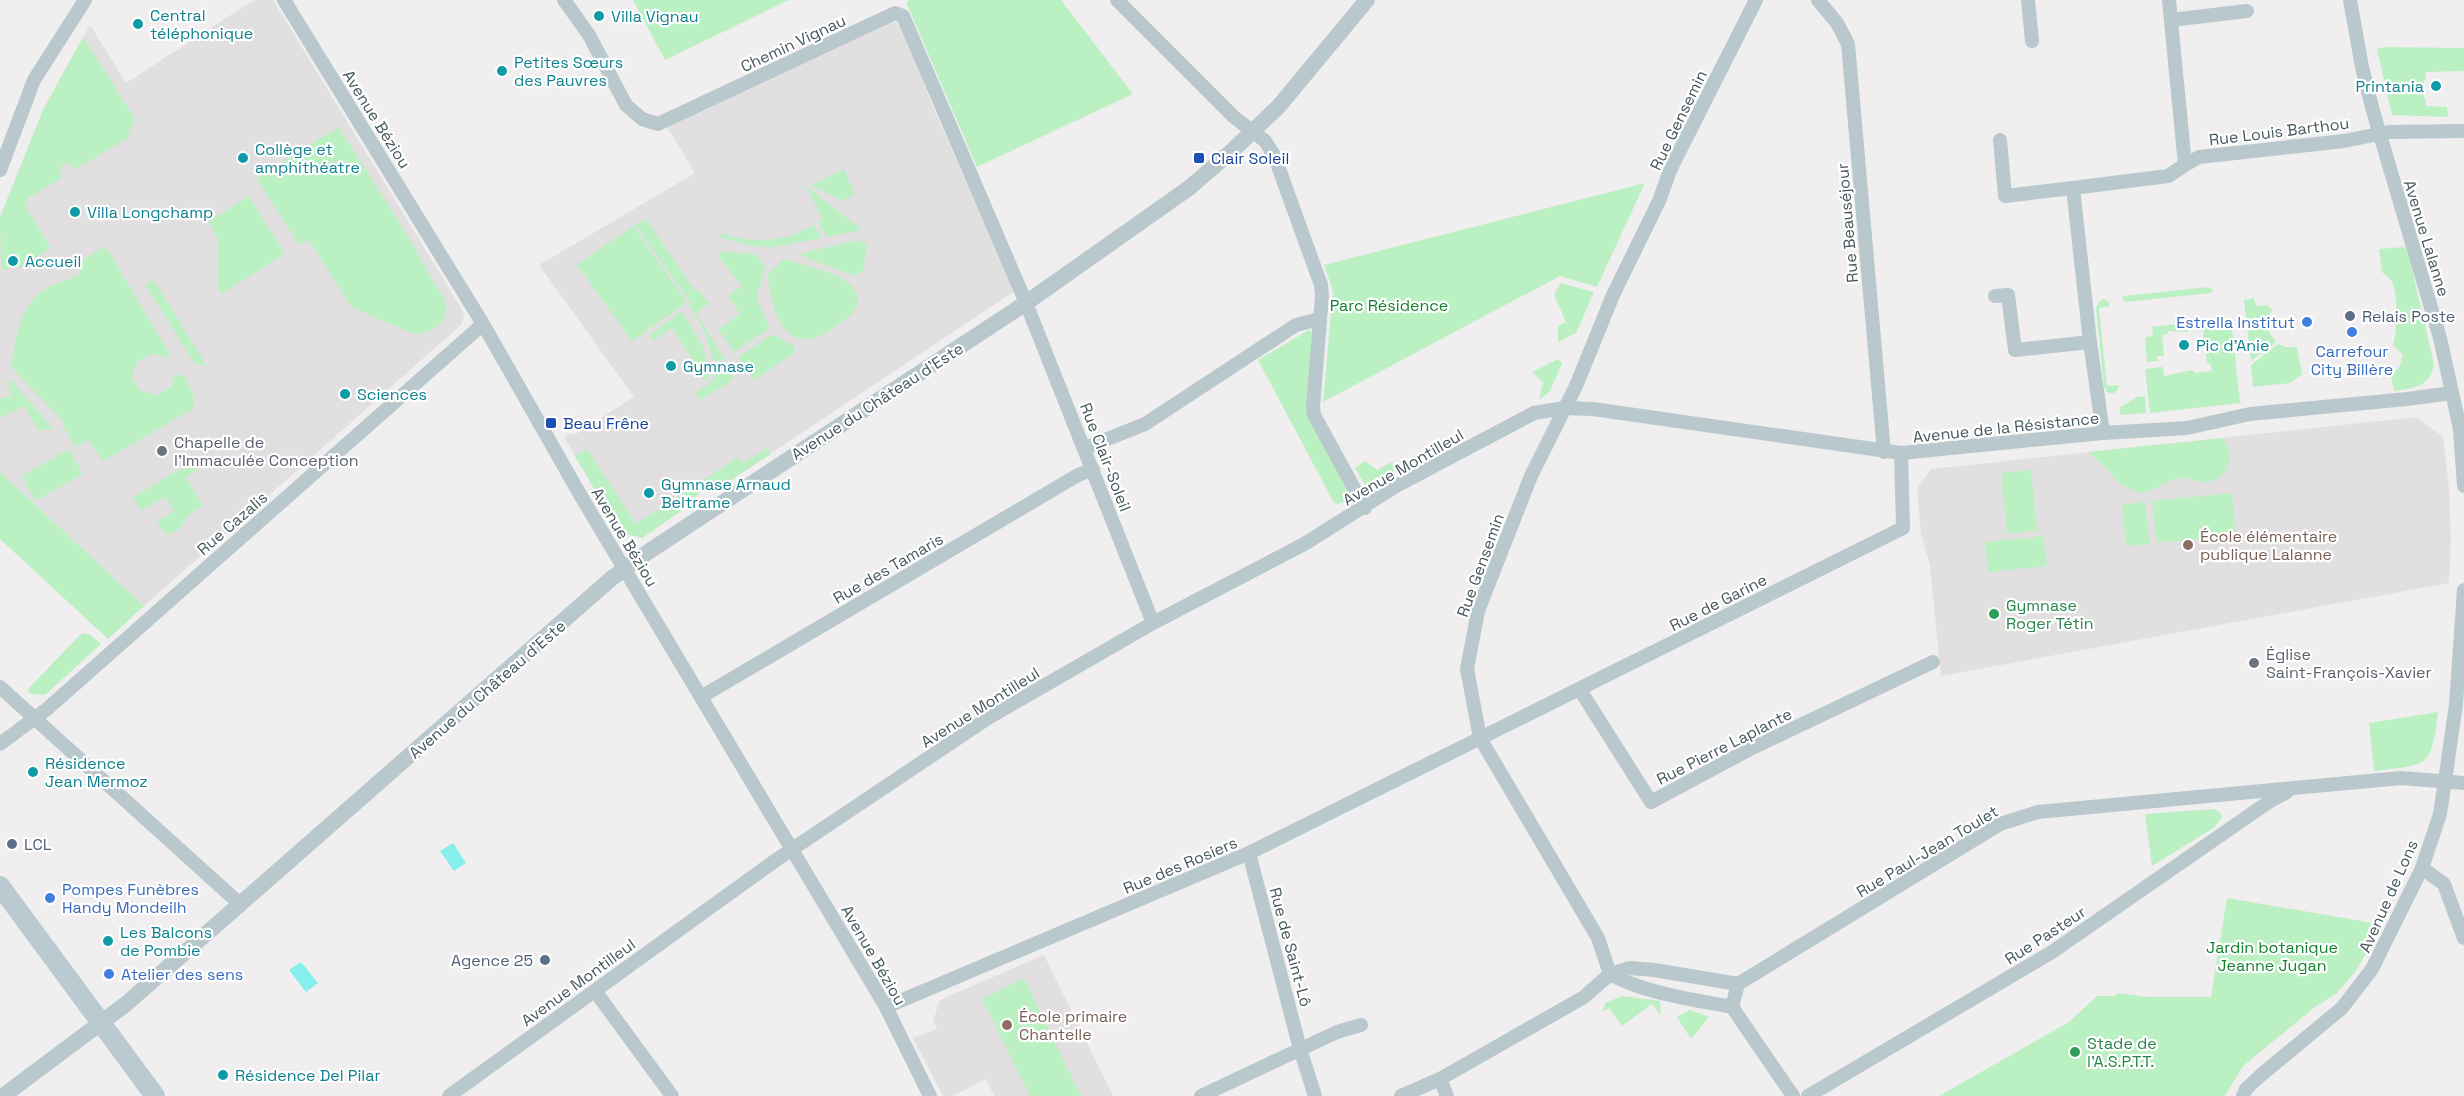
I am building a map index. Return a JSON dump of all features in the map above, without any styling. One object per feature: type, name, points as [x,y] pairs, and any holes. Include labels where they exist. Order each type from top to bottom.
[{"type":"main road","points":[[0,886],[149,1092]]},
{"type":"street","points":[[0,170],[34,80],[85,0]]},
{"type":"street","name":"Avenue Béziou","points":[[284,0],[483,324],[700,697],[886,1007],[930,1096]]},
{"type":"street","name":"Chemin Vignau","points":[[564,0],[589,35],[626,105],[642,119],[658,124],[895,13],[903,16],[1026,303]]},
{"type":"street","points":[[1117,0],[1234,117],[1265,141],[1274,155],[1321,285],[1314,415],[1365,507]]},
{"type":"street","name":"Avenue du Château d'Este","points":[[3,1096],[101,1024],[241,905],[625,569],[1026,303],[1189,188],[1281,104],[1366,0]]},
{"type":"street","name":"Rue Gensemin","points":[[1610,974],[1598,938],[1480,738],[1467,669],[1478,611],[1531,476],[1576,386],[1613,295],[1659,201],[1676,159],[1756,0]]},
{"type":"street","name":"Rue Beauséjour","points":[[1818,0],[1837,23],[1848,44],[1884,452]]},
{"type":"street","points":[[2028,0],[2032,41]]},
{"type":"street","points":[[2169,0],[2186,165]]},
{"type":"street","name":"Avenue Lalanne","points":[[2350,0],[2362,67],[2379,133],[2440,338],[2460,429],[2464,486]]},
{"type":"street","points":[[2171,20],[2247,11]]},
{"type":"street","name":"Rue Louis Barthou","points":[[2000,140],[2005,196],[2168,176],[2199,157],[2344,141],[2379,133],[2464,131]]},
{"type":"street","points":[[2073,188],[2103,434]]},
{"type":"street","points":[[1995,296],[2008,295],[2015,350],[2090,342]]},
{"type":"street","name":"Rue Clair-Soleil","points":[[1026,303],[1153,623]]},
{"type":"street","points":[[1085,448],[1145,424],[1296,325],[1319,319]]},
{"type":"street","name":"Rue Cazalis","points":[[0,744],[35,718],[483,324]]},
{"type":"street","name":"Avenue de la Résistance","points":[[1564,408],[1593,409],[1901,453],[2187,428],[2250,414],[2452,393]]},
{"type":"street","name":"Avenue Montilleul","points":[[449,1096],[792,849],[988,718],[1153,623],[1306,543],[1396,486],[1534,413],[1564,408]]},
{"type":"street","name":"Rue de Garine","points":[[1480,738],[1903,528],[1901,453]]},
{"type":"street","name":"Rue des Tamaris","points":[[700,697],[1078,475],[1092,469]]},
{"type":"street","points":[[2464,590],[2456,704],[2445,781],[2464,783]]},
{"type":"street","name":"Rue Pierre Laplante","points":[[1580,690],[1651,802],[1750,749],[1933,662]]},
{"type":"street","points":[[0,687],[241,905]]},
{"type":"street","name":"Rue des Rosiers","points":[[886,1007],[1249,853],[1480,738]]},
{"type":"street","name":"Rue Paul-Jean Toulet","points":[[1738,984],[2000,824],[2038,812],[2401,778],[2445,781]]},
{"type":"street","name":"Avenue de Lons","points":[[2243,1096],[2246,1089],[2261,1075],[2342,1008],[2372,969],[2422,868],[2440,814],[2445,781]]},
{"type":"street","name":"Rue Pasteur","points":[[1808,1096],[2052,952],[2270,801],[2292,789]]},
{"type":"street","name":"Rue de Saint-Lô","points":[[1249,853],[1300,1049],[1315,1096]]},
{"type":"street","points":[[2422,868],[2444,884],[2464,938]]},
{"type":"street","points":[[1401,1096],[1440,1079],[1584,997],[1610,974],[1630,968],[1738,984],[1732,1007]]},
{"type":"street","points":[[1610,974],[1639,987],[1732,1007],[1793,1096]]},
{"type":"street","points":[[595,991],[672,1096]]},
{"type":"street","points":[[1201,1096],[1337,1032],[1361,1025]]},
{"type":"street","points":[[1440,1079],[1447,1096]]},
{"type":"shaded area","points":[[254,0],[273,0],[464,313],[462,324],[144,606],[0,472],[0,217],[43,110],[90,25],[126,83]]},
{"type":"shaded area","points":[[890,22],[901,23],[932,105],[1015,291],[713,492],[703,489],[681,511],[642,538],[620,533],[564,437],[571,433],[574,435],[634,397],[539,265],[695,173],[666,125]]},
{"type":"shaded area","name":"École élémentaire publique Lalanne","points":[[2417,417],[2443,437],[2449,488],[2451,538],[2449,583],[1941,676],[1930,565],[1921,533],[1917,487],[1931,469]]},
{"type":"shaded area","name":"École primaire Chantelle","points":[[1044,955],[1113,1096],[994,1096],[986,1079],[953,1096],[943,1096],[913,1038],[937,1029],[933,1021],[940,1000]]},
{"type":"green space","points":[[633,0],[789,0],[665,60]]},
{"type":"green space","points":[[909,0],[1061,0],[1133,94],[977,167],[906,2]]},
{"type":"green space","points":[[83,37],[136,120],[129,131],[128,138],[76,169],[69,163],[63,164],[60,170],[62,178],[28,198],[27,209],[51,248],[17,269],[16,254],[9,254],[9,269],[1,270],[0,217],[43,110]]},
{"type":"green space","points":[[2386,47],[2464,48],[2464,71],[2426,72],[2424,80],[2426,106],[2447,107],[2448,117],[2392,115],[2377,49]]},
{"type":"green space","points":[[339,127],[442,295],[446,310],[444,316],[437,326],[427,332],[414,334],[351,307],[309,240],[299,245],[256,178]]},
{"type":"green space","points":[[844,169],[855,195],[842,201],[811,185]]},
{"type":"green space","name":"Parc Résidence","points":[[1645,183],[1597,287],[1560,276],[1323,402],[1333,291],[1324,265]]},
{"type":"green space","points":[[805,185],[862,230],[827,237],[818,223],[823,219]]},
{"type":"green space","points":[[249,196],[285,254],[221,294],[217,286],[217,237],[208,222]]},
{"type":"green space","points":[[646,219],[695,291],[698,290],[709,304],[696,313],[725,359],[719,362],[713,360],[706,335],[689,305],[691,303],[635,225]]},
{"type":"green space","points":[[814,225],[822,238],[773,247],[757,247],[721,238],[721,233],[745,239],[768,240],[792,235]]},
{"type":"green space","points":[[633,226],[687,302],[632,341],[577,265]]},
{"type":"green space","points":[[859,240],[866,244],[867,249],[863,270],[855,276],[801,256],[801,253]]},
{"type":"green space","points":[[103,247],[108,250],[170,354],[167,357],[151,354],[137,362],[132,377],[141,391],[157,395],[171,387],[176,372],[180,377],[184,375],[193,394],[193,409],[103,461],[88,440],[75,447],[64,427],[64,422],[11,367],[19,326],[34,298],[51,286],[81,274],[76,265]]},
{"type":"green space","points":[[2404,247],[2408,252],[2434,364],[2425,382],[2408,389],[2394,391],[2391,374],[2399,368],[2403,355],[2393,345],[2396,331],[2396,296],[2392,282],[2382,272],[2379,249]]},
{"type":"green space","points":[[726,251],[755,254],[761,260],[764,266],[764,276],[757,299],[770,328],[734,352],[718,329],[740,314],[728,296],[742,286],[717,255]]},
{"type":"green space","points":[[784,259],[826,272],[848,283],[858,298],[855,309],[845,319],[820,336],[807,339],[796,337],[787,331],[780,322],[771,298],[768,274]]},
{"type":"green space","points":[[154,280],[207,366],[195,364],[145,285]]},
{"type":"green space","points":[[1560,283],[1594,292],[1576,333],[1558,342],[1558,326],[1566,322],[1554,295]]},
{"type":"green space","points":[[2209,287],[2213,290],[2211,293],[2126,302],[2122,300],[2124,296]]},
{"type":"green space","points":[[2254,298],[2256,306],[2267,305],[2272,310],[2268,318],[2268,326],[2276,342],[2251,361],[2244,300]]},
{"type":"green space","points":[[2103,299],[2108,301],[2110,306],[2099,308],[2107,386],[2119,385],[2113,394],[2107,392],[2104,387],[2096,308]]},
{"type":"green space","points":[[682,311],[703,347],[710,375],[706,381],[672,328],[653,341],[649,335]]},
{"type":"green space","points":[[2231,318],[2240,403],[2150,413],[2145,369],[2163,367],[2164,376],[2193,370],[2194,373],[2212,371],[2210,363],[2207,363],[2203,331],[2196,331],[2196,328],[2188,329],[2188,332],[2168,331],[2168,334],[2162,335],[2164,356],[2157,356],[2158,361],[2147,362],[2145,337],[2153,336],[2152,327]]},
{"type":"green space","points":[[1309,330],[1313,333],[1308,393],[1350,495],[1347,500],[1339,504],[1334,503],[1258,360]]},
{"type":"green space","points":[[773,334],[794,346],[795,352],[755,380],[738,357]]},
{"type":"green space","points":[[2278,344],[2297,347],[2302,375],[2290,383],[2253,387],[2251,365]]},
{"type":"green space","points":[[1558,359],[1562,364],[1550,391],[1539,400],[1543,382],[1532,372]]},
{"type":"green space","points":[[725,365],[734,379],[700,400],[695,393],[712,382],[717,368]]},
{"type":"green space","points":[[11,380],[53,429],[38,430],[24,406],[0,418],[0,399],[12,395],[7,383]]},
{"type":"green space","points":[[2145,396],[2146,413],[2121,415],[2119,408],[2137,397]]},
{"type":"green space","points":[[2223,438],[2227,445],[2229,460],[2228,467],[2219,478],[2203,482],[2180,478],[2140,493],[2118,483],[2108,470],[2088,452]]},
{"type":"green space","points":[[767,448],[771,454],[713,492],[703,489],[681,511],[642,538],[620,533],[575,456],[587,449],[636,524],[738,457],[743,463]]},
{"type":"green space","points":[[69,449],[83,474],[35,501],[22,476]]},
{"type":"green space","points":[[194,461],[198,469],[186,477],[203,506],[190,514],[180,529],[166,535],[157,521],[174,511],[165,497],[141,511],[133,497]]},
{"type":"green space","points":[[1365,461],[1377,470],[1393,461],[1394,477],[1372,488],[1367,488],[1355,468]]},
{"type":"green space","points":[[2031,470],[2037,530],[2007,534],[2001,473]]},
{"type":"green space","points":[[0,472],[144,606],[108,639],[0,539]]},
{"type":"green space","points":[[2232,493],[2236,535],[2157,543],[2152,501]]},
{"type":"green space","points":[[2145,502],[2150,544],[2126,546],[2122,505]]},
{"type":"green space","points":[[2043,536],[2047,566],[1988,572],[1985,542]]},
{"type":"green space","points":[[84,633],[89,634],[101,644],[45,695],[31,694],[27,690]]},
{"type":"green space","points":[[2438,712],[2433,744],[2424,760],[2406,767],[2374,771],[2369,723]]},
{"type":"green space","points":[[2213,809],[2220,812],[2222,817],[2215,827],[2152,866],[2145,814]]},
{"type":"green space","name":"Jardin botanique Jeanne Jugan","points":[[2227,898],[2379,924],[2369,949],[2354,973],[2336,994],[2315,1007],[2243,1066],[2225,1096],[1939,1096],[2069,1022],[2097,996],[2116,996],[2117,993],[2147,997],[2211,997]]},
{"type":"green space","points":[[1024,978],[1081,1096],[1030,1096],[982,999]]},
{"type":"green space","points":[[1622,996],[1660,1001],[1661,1016],[1652,1004],[1622,1026],[1609,1008],[1602,1012],[1605,1003]]},
{"type":"green space","points":[[1690,1010],[1709,1017],[1691,1039],[1677,1017]]},
{"type":"water","points":[[453,843],[466,863],[454,871],[440,851]]},
{"type":"water","points":[[301,962],[318,983],[306,992],[289,970]]},
{"type":"place","name":"Villa Vignau","points":[[599,16]]},
{"type":"place","name":"Central téléphonique","points":[[138,24]]},
{"type":"place","name":"Petites Sœurs des Pauvres","points":[[502,71]]},
{"type":"place","name":"Printania","points":[[2436,86]]},
{"type":"place","name":"Collège et amphithéatre","points":[[243,158]]},
{"type":"place","name":"Clair Soleil","points":[[1199,158]]},
{"type":"place","name":"Villa Longchamp","points":[[75,212]]},
{"type":"place","name":"Accueil","points":[[13,261]]},
{"type":"place","name":"Relais Poste","points":[[2350,316]]},
{"type":"place","name":"Estrella Institut","points":[[2307,322]]},
{"type":"place","name":"Carrefour City Billère","points":[[2352,332]]},
{"type":"place","name":"Pic d'Anie","points":[[2184,345]]},
{"type":"place","name":"Gymnase","points":[[671,366]]},
{"type":"place","name":"Sciences","points":[[345,394]]},
{"type":"place","name":"Beau Frêne","points":[[551,423]]},
{"type":"place","name":"Chapelle de l'Immaculée Conception","points":[[162,451]]},
{"type":"place","name":"Gymnase Arnaud Beltrame","points":[[649,493]]},
{"type":"place","name":"École élémentaire publique Lalanne","points":[[2188,545]]},
{"type":"place","name":"Gymnase Roger Tétin","points":[[1994,614]]},
{"type":"place","name":"Église Saint-François-Xavier","points":[[2254,663]]},
{"type":"place","name":"Résidence Jean Mermoz","points":[[33,772]]},
{"type":"place","name":"LCL","points":[[12,844]]},
{"type":"place","name":"Pompes Funèbres Handy Mondeilh","points":[[50,898]]},
{"type":"place","name":"Les Balcons de Pombie","points":[[108,941]]},
{"type":"place","name":"Agence 25","points":[[545,960]]},
{"type":"place","name":"Atelier des sens","points":[[109,974]]},
{"type":"place","name":"École primaire Chantelle","points":[[1007,1025]]},
{"type":"place","name":"Stade de l'A.S.P.T.T.","points":[[2075,1052]]},
{"type":"place","name":"Résidence Del Pilar","points":[[223,1075]]}]
